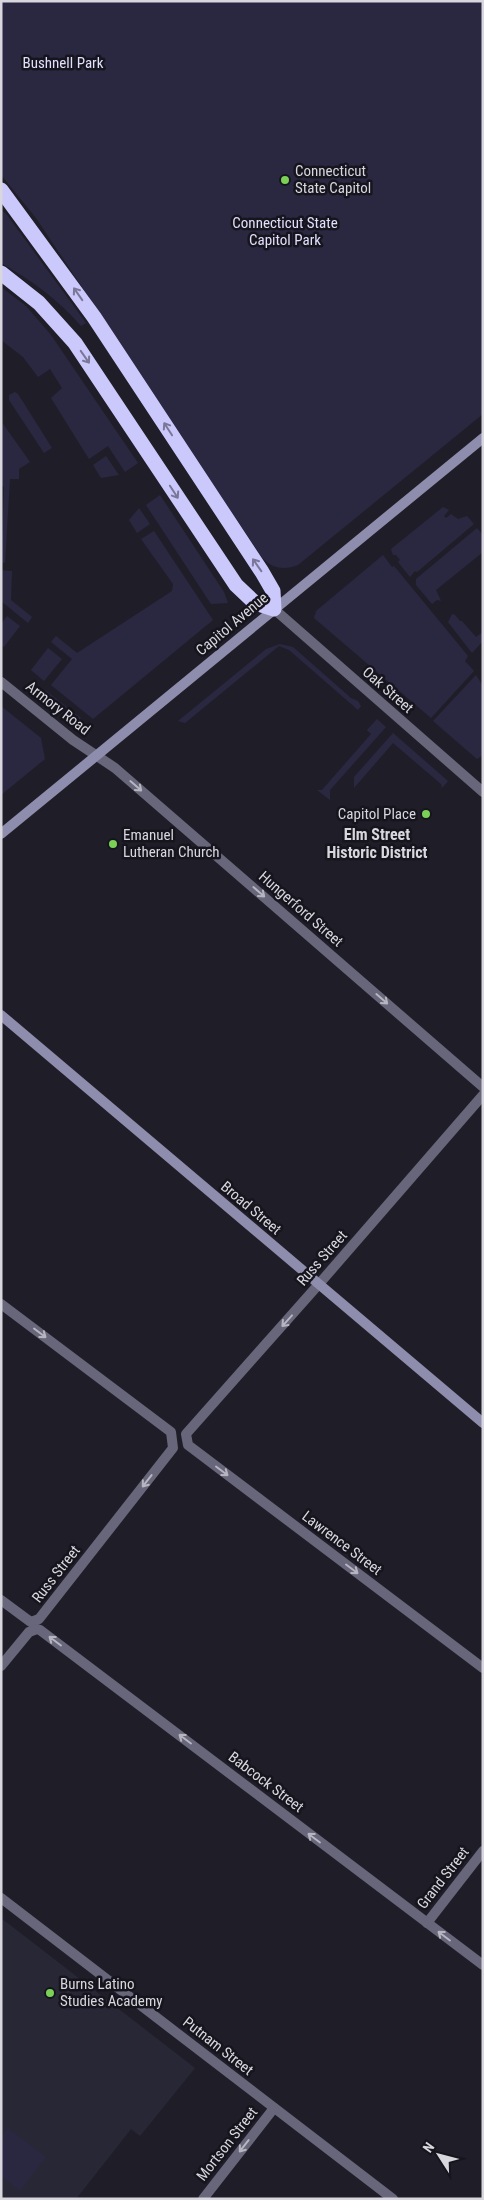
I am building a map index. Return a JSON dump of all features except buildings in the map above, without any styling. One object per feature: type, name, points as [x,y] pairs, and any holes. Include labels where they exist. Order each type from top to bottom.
[{"type":"highway","points":[[1,190],[94,316],[262,572],[273,591],[274,609],[252,601],[236,585],[75,343],[39,303],[1,274]]},
{"type":"main road","name":"Capitol Avenue","points":[[1,834],[483,438]]},
{"type":"main road","name":"Broad Street","points":[[1,1016],[483,1423]]},
{"type":"street","name":"Oak Street","points":[[274,609],[483,792]]},
{"type":"street","name":"Armory Road","points":[[1,682],[73,740],[98,756]]},
{"type":"street","name":"Hungerford Street","points":[[98,756],[116,768],[483,1086]]},
{"type":"street","name":"Russ Street","points":[[187,1440],[186,1434],[483,1095]]},
{"type":"street","name":"Russ Street","points":[[1,1304],[171,1432],[172,1441],[172,1448],[39,1619],[31,1622],[1,1600]]},
{"type":"street","name":"Lawrence Street","points":[[187,1440],[188,1445],[483,1668]]},
{"type":"street","name":"Babcock Street","points":[[1,1666],[29,1632],[37,1629],[40,1630],[483,1965]]},
{"type":"street","name":"Grand Street","points":[[427,1923],[483,1851]]},
{"type":"street","name":"Putnam Street","points":[[1,1898],[393,2199]]},
{"type":"street","name":"Mortson Street","points":[[203,2199],[274,2108]]},
{"type":"shaded area","name":"Burns Latino Studies Academy","points":[[1,1918],[195,2068],[140,2136],[131,2129],[76,2199],[1,2199]]},
{"type":"green space","name":"Connecticut State Capitol Park","points":[[1,1],[483,1],[483,414],[298,565],[287,568],[277,567],[268,563],[261,556],[36,218],[1,175]]},
{"type":"green space","points":[[1,209],[86,323],[81,326],[44,291],[1,263]]},
{"type":"green space","points":[[1,287],[26,306],[51,335],[138,463],[125,472],[108,446],[89,459],[51,398],[62,388],[50,369],[38,377],[23,357],[1,340]]},
{"type":"green space","points":[[15,392],[52,448],[44,453],[9,400],[9,395]]},
{"type":"green space","points":[[1,421],[30,462],[19,469],[19,479],[10,479],[5,563],[1,562],[4,487],[1,484]]},
{"type":"green space","points":[[106,456],[119,475],[101,478],[93,465]]},
{"type":"green space","points":[[160,495],[224,592],[228,603],[211,604],[146,505]]},
{"type":"green space","points":[[443,507],[449,510],[444,516],[446,518],[451,514],[458,519],[467,516],[474,524],[410,577],[398,562],[400,560],[396,555],[393,555],[391,549]]},
{"type":"green space","points":[[139,508],[150,524],[137,533],[129,520]]},
{"type":"green space","points":[[477,528],[483,535],[483,552],[436,590],[441,601],[437,600],[432,604],[416,585],[416,579]]},
{"type":"green space","points":[[154,531],[213,620],[93,719],[51,685],[72,659],[51,642],[56,636],[77,653],[172,591],[173,584],[141,539]]},
{"type":"green space","points":[[383,555],[468,656],[465,661],[474,671],[431,718],[314,618],[316,611]]},
{"type":"green space","points":[[1,570],[12,571],[11,600],[32,617],[28,623],[1,601]]},
{"type":"green space","points":[[452,614],[462,621],[476,637],[483,632],[483,641],[472,653],[448,622]]},
{"type":"green space","points":[[7,616],[20,626],[4,647],[1,645],[1,624]]},
{"type":"green space","points":[[280,644],[293,647],[351,698],[358,701],[361,706],[358,710],[289,650],[279,646],[185,723],[178,721],[266,649]]},
{"type":"green space","points":[[48,648],[62,659],[44,681],[31,670]]},
{"type":"green space","points":[[476,675],[483,686],[483,755],[477,759],[433,721]]},
{"type":"green space","points":[[45,690],[81,718],[77,724],[47,701]]},
{"type":"green space","points":[[1,706],[41,738],[45,759],[1,795]]},
{"type":"green space","points":[[377,719],[386,727],[330,790],[330,800],[317,790],[322,790],[371,734],[367,730]]},
{"type":"green space","points":[[393,733],[448,781],[442,788],[441,784],[393,743],[354,788],[354,777]]},
{"type":"green space","points":[[8,2128],[46,2157],[20,2191],[1,2176],[1,2137]]},
{"type":"place","name":"Connecticut State Capitol","points":[[285,180]]},
{"type":"place","name":"Capitol Place","points":[[426,814]]},
{"type":"place","name":"Emanuel Lutheran Church","points":[[113,844]]},
{"type":"place","name":"Burns Latino Studies Academy","points":[[50,1993]]},
{"type":"district","name":"Elm Street Historic District","points":[[377,843]]},
{"type":"park label","name":"Bushnell Park","points":[[63,63]]}]
